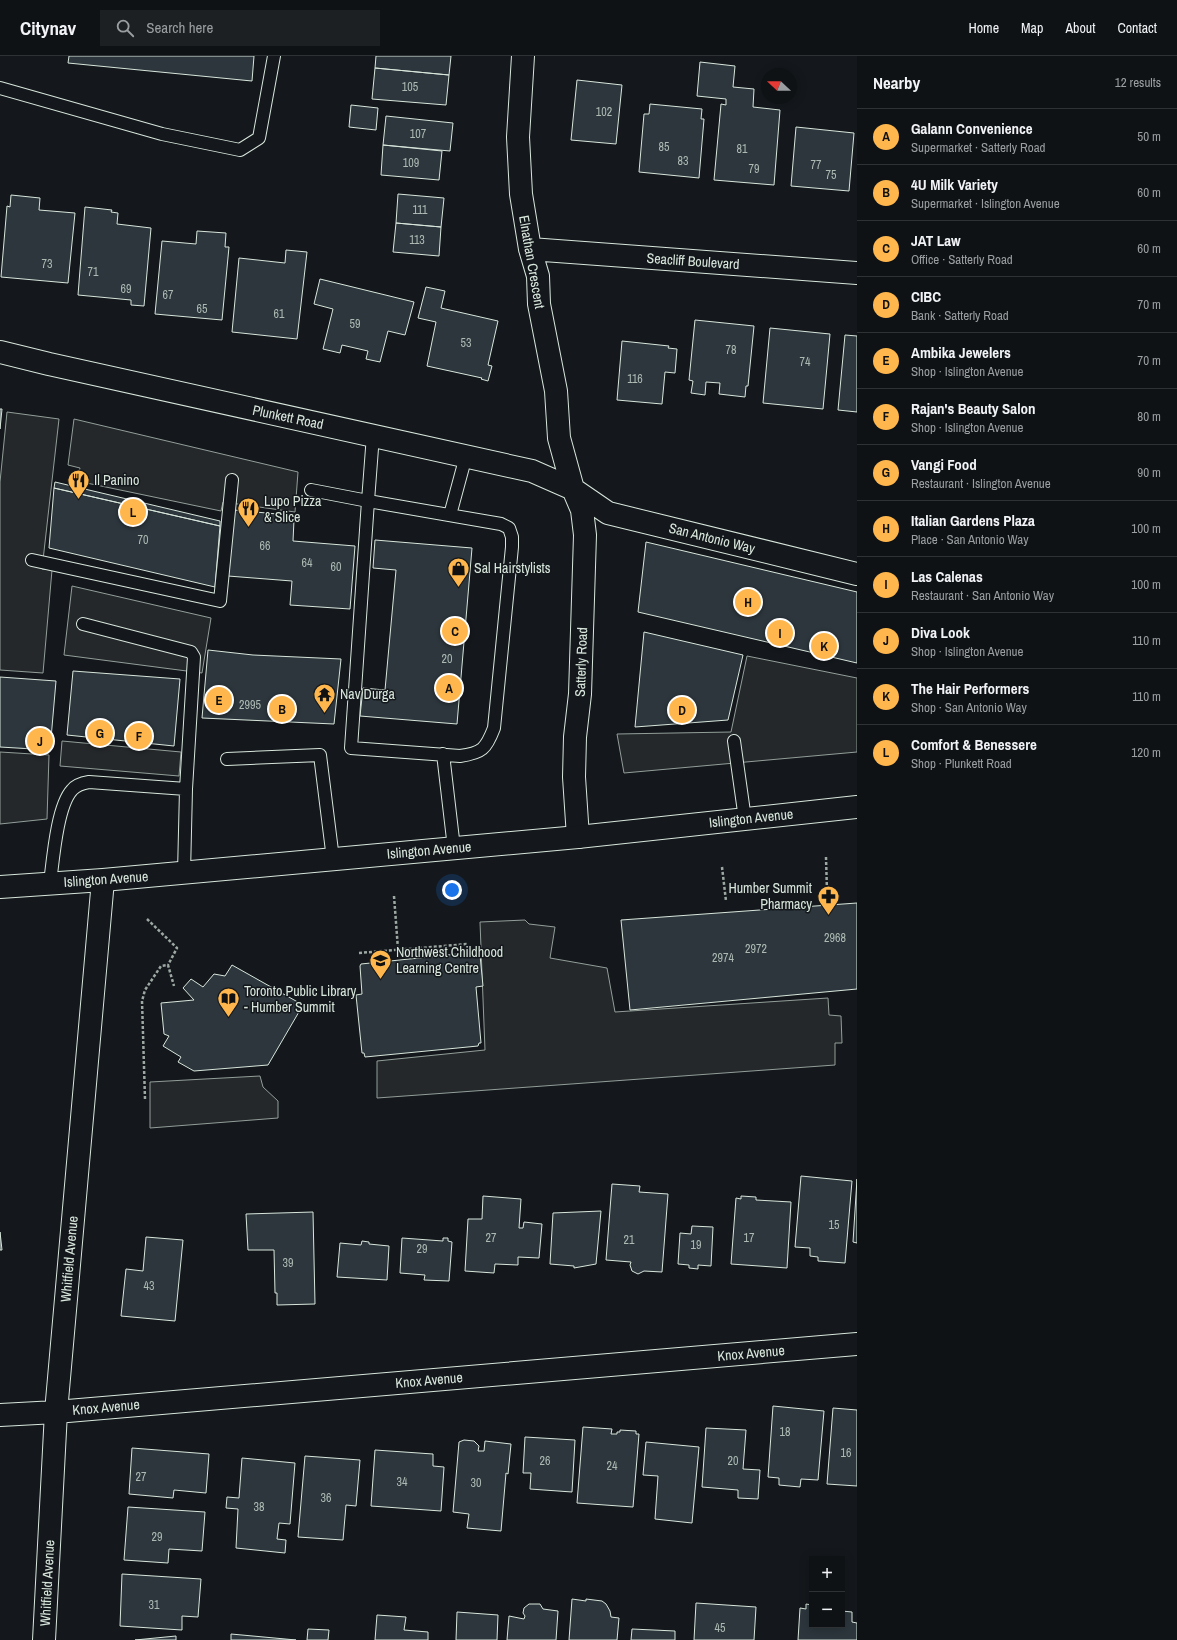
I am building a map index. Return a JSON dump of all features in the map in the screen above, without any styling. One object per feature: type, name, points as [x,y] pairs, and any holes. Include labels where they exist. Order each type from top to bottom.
[{"type":"street","name":"Elnathan Crescent","points":[[523,56],[518,137],[521,194],[530,249],[538,276],[539,304],[556,392],[559,438],[573,489]]},
{"type":"street","name":"Seacliff Boulevard","points":[[530,249],[857,273]]},
{"type":"street","name":"Plunkett Road","points":[[0,352],[56,366],[532,471],[573,489]]},
{"type":"street","name":"San Antonio Way","points":[[573,489],[608,512],[857,574]]},
{"type":"street","name":"Satterly Road","points":[[573,489],[582,510],[585,535],[580,694],[575,737],[574,777],[578,837]]},
{"type":"street","name":"Islington Avenue","points":[[0,887],[103,880],[578,837],[857,807]]},
{"type":"street","name":"Whitfield Avenue","points":[[44,1640],[56,1412],[103,880]]},
{"type":"street","name":"Knox Avenue","points":[[0,1414],[56,1412],[857,1344]]},
{"type":"lane","points":[[0,88],[162,134],[240,150],[259,138],[274,56]]},
{"type":"lane","points":[[311,490],[368,501],[500,524],[509,528],[512,537],[512,547],[494,728],[488,743],[483,750],[460,756],[351,748],[368,501],[373,436]]},
{"type":"lane","points":[[450,515],[466,456]]},
{"type":"lane","points":[[32,560],[220,601],[232,480]]},
{"type":"lane","points":[[83,624],[191,652],[194,657],[186,789],[184,872]]},
{"type":"lane","points":[[734,741],[745,819]]},
{"type":"lane","points":[[442,754],[454,848]]},
{"type":"lane","points":[[227,759],[320,755],[333,859]]},
{"type":"lane","points":[[50,883],[60,818],[64,804],[72,790],[81,784],[89,782],[186,789]]},
{"type":"path","points":[[826,857],[827,892]]},
{"type":"path","points":[[722,867],[726,901]]},
{"type":"path","points":[[394,896],[398,949]]},
{"type":"path","points":[[147,919],[177,948],[168,965],[174,986]]},
{"type":"path","points":[[359,953],[468,944]]},
{"type":"path","points":[[145,1099],[142,1001],[145,990],[154,975],[161,966],[168,965]]},
{"type":"shaded area","points":[[7,412],[59,419],[42,569],[52,570],[43,673],[0,670],[0,482]]},
{"type":"shaded area","points":[[74,419],[298,472],[295,512],[223,502],[221,511],[77,481],[80,468],[68,465]]},
{"type":"shaded area","points":[[72,586],[211,618],[202,673],[64,655]]},
{"type":"shaded area","points":[[747,656],[857,678],[857,752],[624,773],[617,734],[731,732]]},
{"type":"shaded area","points":[[62,741],[181,752],[179,776],[60,766]]},
{"type":"shaded area","points":[[0,752],[49,755],[47,819],[0,824]]},
{"type":"shaded area","points":[[525,920],[529,924],[555,927],[550,958],[607,968],[615,1012],[828,998],[829,1015],[841,1016],[842,1043],[835,1043],[835,1065],[377,1098],[377,1061],[485,1050],[480,922]]},
{"type":"shaded area","points":[[260,1076],[263,1087],[278,1101],[278,1118],[150,1128],[150,1082]]},
{"type":"building","points":[[69,56],[254,56],[252,81],[68,63]]},
{"type":"building","points":[[376,56],[451,56],[449,75],[375,68]]},
{"type":"building","points":[[700,62],[735,66],[733,87],[754,89],[753,107],[780,110],[774,185],[714,180],[721,104],[726,105],[726,99],[697,96]]},
{"type":"building","points":[[375,68],[449,75],[446,105],[372,99]]},
{"type":"building","points":[[577,80],[622,85],[616,144],[571,140]]},
{"type":"building","points":[[650,104],[702,109],[701,119],[704,119],[699,178],[639,172],[644,114],[649,114]]},
{"type":"building","points":[[351,105],[378,108],[376,130],[349,127]]},
{"type":"building","points":[[386,116],[453,123],[450,151],[383,145]]},
{"type":"building","points":[[796,127],[854,133],[849,191],[791,186]]},
{"type":"building","points":[[383,145],[442,151],[439,180],[381,175]]},
{"type":"building","points":[[398,194],[444,198],[441,227],[396,223]]},
{"type":"building","points":[[11,195],[40,198],[39,210],[75,213],[68,283],[1,277],[7,206],[10,207]]},
{"type":"building","points":[[85,207],[112,210],[111,212],[118,213],[117,224],[151,228],[144,306],[131,305],[131,300],[78,295]]},
{"type":"building","points":[[396,223],[441,227],[439,256],[393,252]]},
{"type":"building","points":[[197,231],[226,233],[225,247],[229,247],[222,320],[155,314],[162,241],[196,244]]},
{"type":"building","points":[[286,250],[307,252],[297,339],[232,332],[239,258],[285,263]]},
{"type":"building","points":[[320,279],[414,302],[405,335],[388,331],[380,362],[366,359],[368,351],[342,345],[340,353],[323,349],[333,309],[314,304]]},
{"type":"building","points":[[426,287],[445,291],[441,308],[498,321],[488,365],[492,366],[488,381],[481,379],[482,378],[427,366],[436,322],[418,318]]},
{"type":"building","points":[[695,320],[754,326],[748,386],[746,386],[745,397],[719,394],[720,383],[706,382],[705,395],[691,393],[693,381],[689,380]]},
{"type":"building","points":[[770,328],[830,334],[823,409],[763,403]]},
{"type":"building","points":[[845,335],[857,336],[857,412],[838,410]]},
{"type":"building","points":[[622,341],[669,346],[668,348],[677,349],[675,373],[665,372],[662,404],[617,400]]},
{"type":"building","points":[[0,409],[2,409],[0,429]]},
{"type":"building","points":[[55,482],[220,521],[220,526],[54,488]]},
{"type":"building","points":[[54,488],[220,526],[215,587],[49,548]]},
{"type":"building","points":[[234,510],[288,515],[288,520],[294,520],[293,541],[355,546],[350,609],[290,605],[292,581],[228,576]]},
{"type":"building","points":[[375,540],[472,548],[457,724],[360,716],[363,688],[385,690],[396,570],[373,568]]},
{"type":"building","points":[[646,542],[857,592],[857,663],[638,612]]},
{"type":"building","points":[[644,632],[743,655],[728,720],[635,727]]},
{"type":"building","points":[[208,650],[253,655],[341,659],[334,724],[202,718]]},
{"type":"building","points":[[73,671],[180,679],[174,746],[67,735]]},
{"type":"building","points":[[0,677],[56,681],[50,750],[0,747]]},
{"type":"building","points":[[857,903],[857,989],[630,1010],[621,920]]},
{"type":"building","points":[[477,952],[477,956],[480,955],[483,986],[476,987],[481,1043],[479,1043],[478,1046],[365,1057],[364,1053],[362,1053],[356,995],[362,994],[361,964]]},
{"type":"building","name":"Toronto Public Library - Humber Summit","points":[[232,965],[303,1005],[268,1065],[194,1071],[178,1062],[181,1057],[163,1046],[169,1036],[164,1034],[161,1003],[194,1000],[183,988],[191,979],[203,987],[214,974],[225,976]]},
{"type":"building","points":[[801,1176],[852,1181],[845,1263],[818,1261],[818,1257],[810,1256],[810,1248],[795,1247]]},
{"type":"building","points":[[857,1179],[857,1243],[853,1242]]},
{"type":"building","points":[[612,1184],[640,1186],[639,1192],[668,1194],[662,1272],[644,1271],[638,1274],[632,1271],[630,1265],[631,1262],[606,1260]]},
{"type":"building","points":[[483,1196],[521,1199],[519,1228],[523,1228],[524,1222],[542,1224],[539,1258],[518,1257],[518,1265],[495,1264],[494,1273],[465,1271],[468,1219],[482,1219]]},
{"type":"building","points":[[741,1196],[756,1197],[756,1200],[791,1202],[787,1268],[731,1264],[736,1198],[741,1199]]},
{"type":"building","points":[[601,1211],[596,1264],[574,1268],[574,1266],[550,1264],[553,1213]]},
{"type":"building","points":[[313,1212],[315,1304],[277,1305],[277,1293],[275,1293],[274,1250],[248,1250],[246,1214]]},
{"type":"building","points":[[692,1226],[713,1227],[711,1266],[698,1265],[698,1269],[689,1268],[689,1265],[678,1264],[680,1233],[691,1234]]},
{"type":"building","points":[[0,1232],[2,1250],[0,1250]]},
{"type":"building","points":[[146,1237],[183,1240],[175,1321],[121,1316],[126,1269],[143,1271]]},
{"type":"building","points":[[402,1238],[443,1241],[443,1238],[448,1238],[448,1241],[452,1242],[449,1281],[424,1280],[425,1275],[400,1273]]},
{"type":"building","points":[[362,1241],[369,1242],[369,1244],[389,1246],[387,1280],[337,1277],[340,1243],[361,1245]]},
{"type":"building","points":[[773,1406],[824,1411],[818,1480],[801,1479],[800,1487],[779,1485],[779,1478],[768,1477]]},
{"type":"building","points":[[833,1408],[857,1410],[857,1486],[827,1484]]},
{"type":"building","points":[[583,1427],[612,1429],[611,1434],[617,1434],[620,1430],[636,1431],[636,1434],[639,1434],[633,1507],[577,1503]]},
{"type":"building","points":[[706,1428],[746,1430],[743,1469],[760,1470],[758,1499],[738,1498],[738,1490],[702,1487]]},
{"type":"building","points":[[525,1437],[575,1440],[572,1492],[530,1489],[531,1473],[523,1473]]},
{"type":"building","points":[[464,1440],[474,1441],[479,1446],[478,1451],[484,1451],[485,1441],[511,1444],[508,1474],[506,1473],[501,1531],[467,1528],[469,1514],[453,1512],[459,1442]]},
{"type":"building","points":[[646,1442],[699,1447],[692,1523],[655,1519],[658,1476],[643,1475]]},
{"type":"building","points":[[132,1448],[209,1454],[206,1493],[174,1490],[173,1498],[129,1494]]},
{"type":"building","points":[[375,1450],[433,1454],[433,1466],[444,1467],[441,1511],[371,1506]]},
{"type":"building","points":[[305,1456],[360,1460],[356,1506],[346,1505],[343,1540],[298,1537]]},
{"type":"building","points":[[242,1458],[295,1463],[290,1524],[279,1523],[277,1539],[286,1540],[285,1553],[236,1548],[238,1509],[226,1508],[227,1497],[239,1498]]},
{"type":"building","points":[[128,1507],[205,1512],[202,1551],[169,1549],[168,1563],[124,1560]]},
{"type":"building","points":[[122,1574],[201,1579],[198,1617],[182,1616],[182,1630],[120,1626]]},
{"type":"building","points":[[572,1599],[602,1601],[606,1604],[610,1611],[611,1617],[619,1618],[617,1640],[569,1640]]},
{"type":"building","points":[[696,1603],[756,1607],[754,1640],[694,1640]]},
{"type":"building","points":[[529,1604],[540,1604],[543,1609],[558,1611],[556,1640],[507,1640],[509,1616],[524,1619],[524,1608]]},
{"type":"building","points":[[806,1604],[809,1604],[809,1628],[845,1628],[845,1611],[852,1612],[852,1622],[857,1623],[857,1640],[798,1640],[800,1608],[806,1609]]},
{"type":"building","points":[[457,1612],[498,1615],[497,1640],[456,1640]]},
{"type":"building","points":[[377,1615],[406,1617],[404,1630],[428,1632],[428,1640],[375,1640]]},
{"type":"building","points":[[308,1629],[329,1630],[328,1640],[307,1640]]},
{"type":"building","points":[[632,1629],[675,1631],[675,1640],[631,1640]]},
{"type":"building","points":[[231,1634],[296,1640],[231,1640]]},
{"type":"building","points":[[176,1636],[176,1640],[135,1640]]},
{"type":"place","name":"Il Panino","points":[[79,500]]},
{"type":"place","name":"Comfort & Benessere","points":[[133,512]]},
{"type":"place","name":"Lupo Pizza & Slice","points":[[248,528]]},
{"type":"place","name":"Sal Hairstylists","points":[[459,588]]},
{"type":"place","name":"Italian Gardens Plaza","points":[[748,602]]},
{"type":"place","name":"JAT Law","points":[[455,631]]},
{"type":"place","name":"Las Calenas","points":[[780,633]]},
{"type":"place","name":"The Hair Performers","points":[[824,646]]},
{"type":"place","name":"Galann Convenience","points":[[449,688]]},
{"type":"place","name":"Ambika Jewelers","points":[[219,700]]},
{"type":"place","name":"4U Milk Variety","points":[[282,709]]},
{"type":"place","name":"CIBC","points":[[682,710]]},
{"type":"place","name":"Nav Durga","points":[[324,714]]},
{"type":"place","name":"Vangi Food","points":[[100,733]]},
{"type":"place","name":"Rajan's Beauty Salon","points":[[139,736]]},
{"type":"place","name":"Diva Look","points":[[40,741]]},
{"type":"place","name":"Humber Summit Pharmacy","points":[[828,916]]},
{"type":"place","name":"Northwest Childhood Learning Centre","points":[[381,980]]},
{"type":"place","name":"Toronto Public Library - Humber Summit","points":[[229,1018]]}]
